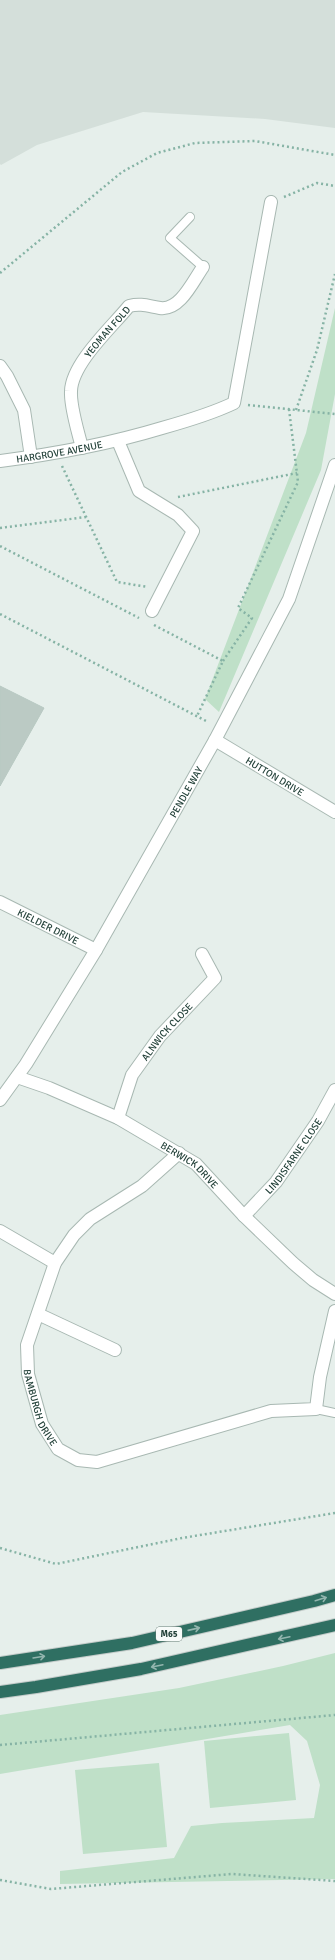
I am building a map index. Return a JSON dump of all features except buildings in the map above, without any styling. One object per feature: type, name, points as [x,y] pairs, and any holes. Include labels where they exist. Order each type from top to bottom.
[{"type":"highway","name":"M65","points":[[0,1663],[132,1643],[335,1595]]},
{"type":"highway","points":[[0,1692],[141,1669],[335,1625]]},
{"type":"street","points":[[234,403],[271,202]]},
{"type":"street","name":"YEOMAN FOLD","points":[[82,448],[71,390],[75,374],[86,357],[130,306],[139,304],[161,308],[172,308],[180,300],[203,267]]},
{"type":"street","points":[[0,366],[7,376],[24,410],[31,457]]},
{"type":"street","name":"HARGROVE AVENUE","points":[[0,461],[31,457],[118,441],[212,414],[234,403]]},
{"type":"street","points":[[118,441],[139,491],[178,515],[193,531],[149,616]]},
{"type":"street","name":"PENDLE WAY","points":[[0,1100],[17,1077],[96,950],[216,740],[289,598],[333,478],[335,465]]},
{"type":"street","name":"HUTTON DRIVE","points":[[216,740],[335,812]]},
{"type":"street","name":"KIELDER DRIVE","points":[[0,902],[96,950]]},
{"type":"street","name":"ALNWICK CLOSE","points":[[118,1118],[132,1075],[160,1036],[215,978],[202,954]]},
{"type":"street","name":"BERWICK DRIVE","points":[[17,1077],[49,1088],[118,1118],[196,1164],[244,1216],[298,1267],[335,1294]]},
{"type":"street","name":"LINDISFARNE CLOSE","points":[[244,1216],[276,1182],[318,1121],[335,1090]]},
{"type":"street","name":"BAMBURGH DRIVE","points":[[179,1153],[142,1186],[90,1219],[74,1235],[55,1263],[27,1345],[28,1374],[42,1424],[58,1449],[78,1460],[97,1462],[271,1411],[316,1409]]},
{"type":"street","points":[[0,1231],[55,1263]]},
{"type":"street","points":[[316,1409],[320,1377],[335,1312]]},
{"type":"street","points":[[38,1314],[115,1350]]},
{"type":"lane","points":[[190,217],[170,238],[203,267]]},
{"type":"lane","points":[[316,1409],[335,1412]]},
{"type":"path","points":[[0,273],[122,172],[157,153],[195,143],[255,141],[335,155]]},
{"type":"path","points":[[271,202],[317,184],[335,186]]},
{"type":"path","points":[[296,410],[317,350],[335,274]]},
{"type":"path","points":[[234,403],[335,414]]},
{"type":"path","points":[[197,716],[223,661],[252,618],[238,608],[298,482],[288,409]]},
{"type":"path","points":[[55,452],[117,582],[162,590]]},
{"type":"path","points":[[156,502],[297,473]]},
{"type":"path","points":[[0,528],[86,517]]},
{"type":"path","points":[[0,546],[140,618]]},
{"type":"path","points":[[0,614],[221,729]]},
{"type":"path","points":[[149,616],[223,661]]},
{"type":"path","points":[[0,1548],[56,1564],[182,1538],[335,1513]]},
{"type":"path","points":[[0,1745],[335,1715]]},
{"type":"path","points":[[0,1880],[51,1888],[232,1874],[335,1881]]},
{"type":"shaded area","points":[[0,0],[335,0],[335,128],[265,119],[143,112],[37,145],[1,165]]},
{"type":"green space","points":[[335,308],[335,394],[321,470],[219,712],[205,699],[306,433]]},
{"type":"green space","points":[[335,1653],[335,1879],[60,1884],[60,1871],[174,1858],[191,1826],[314,1818],[320,1785],[307,1741],[290,1725],[0,1774],[0,1715],[179,1688],[283,1666]]},
{"type":"green space","points":[[289,1733],[296,1800],[210,1808],[204,1741]]},
{"type":"green space","points":[[159,1763],[167,1847],[83,1854],[75,1770]]}]
